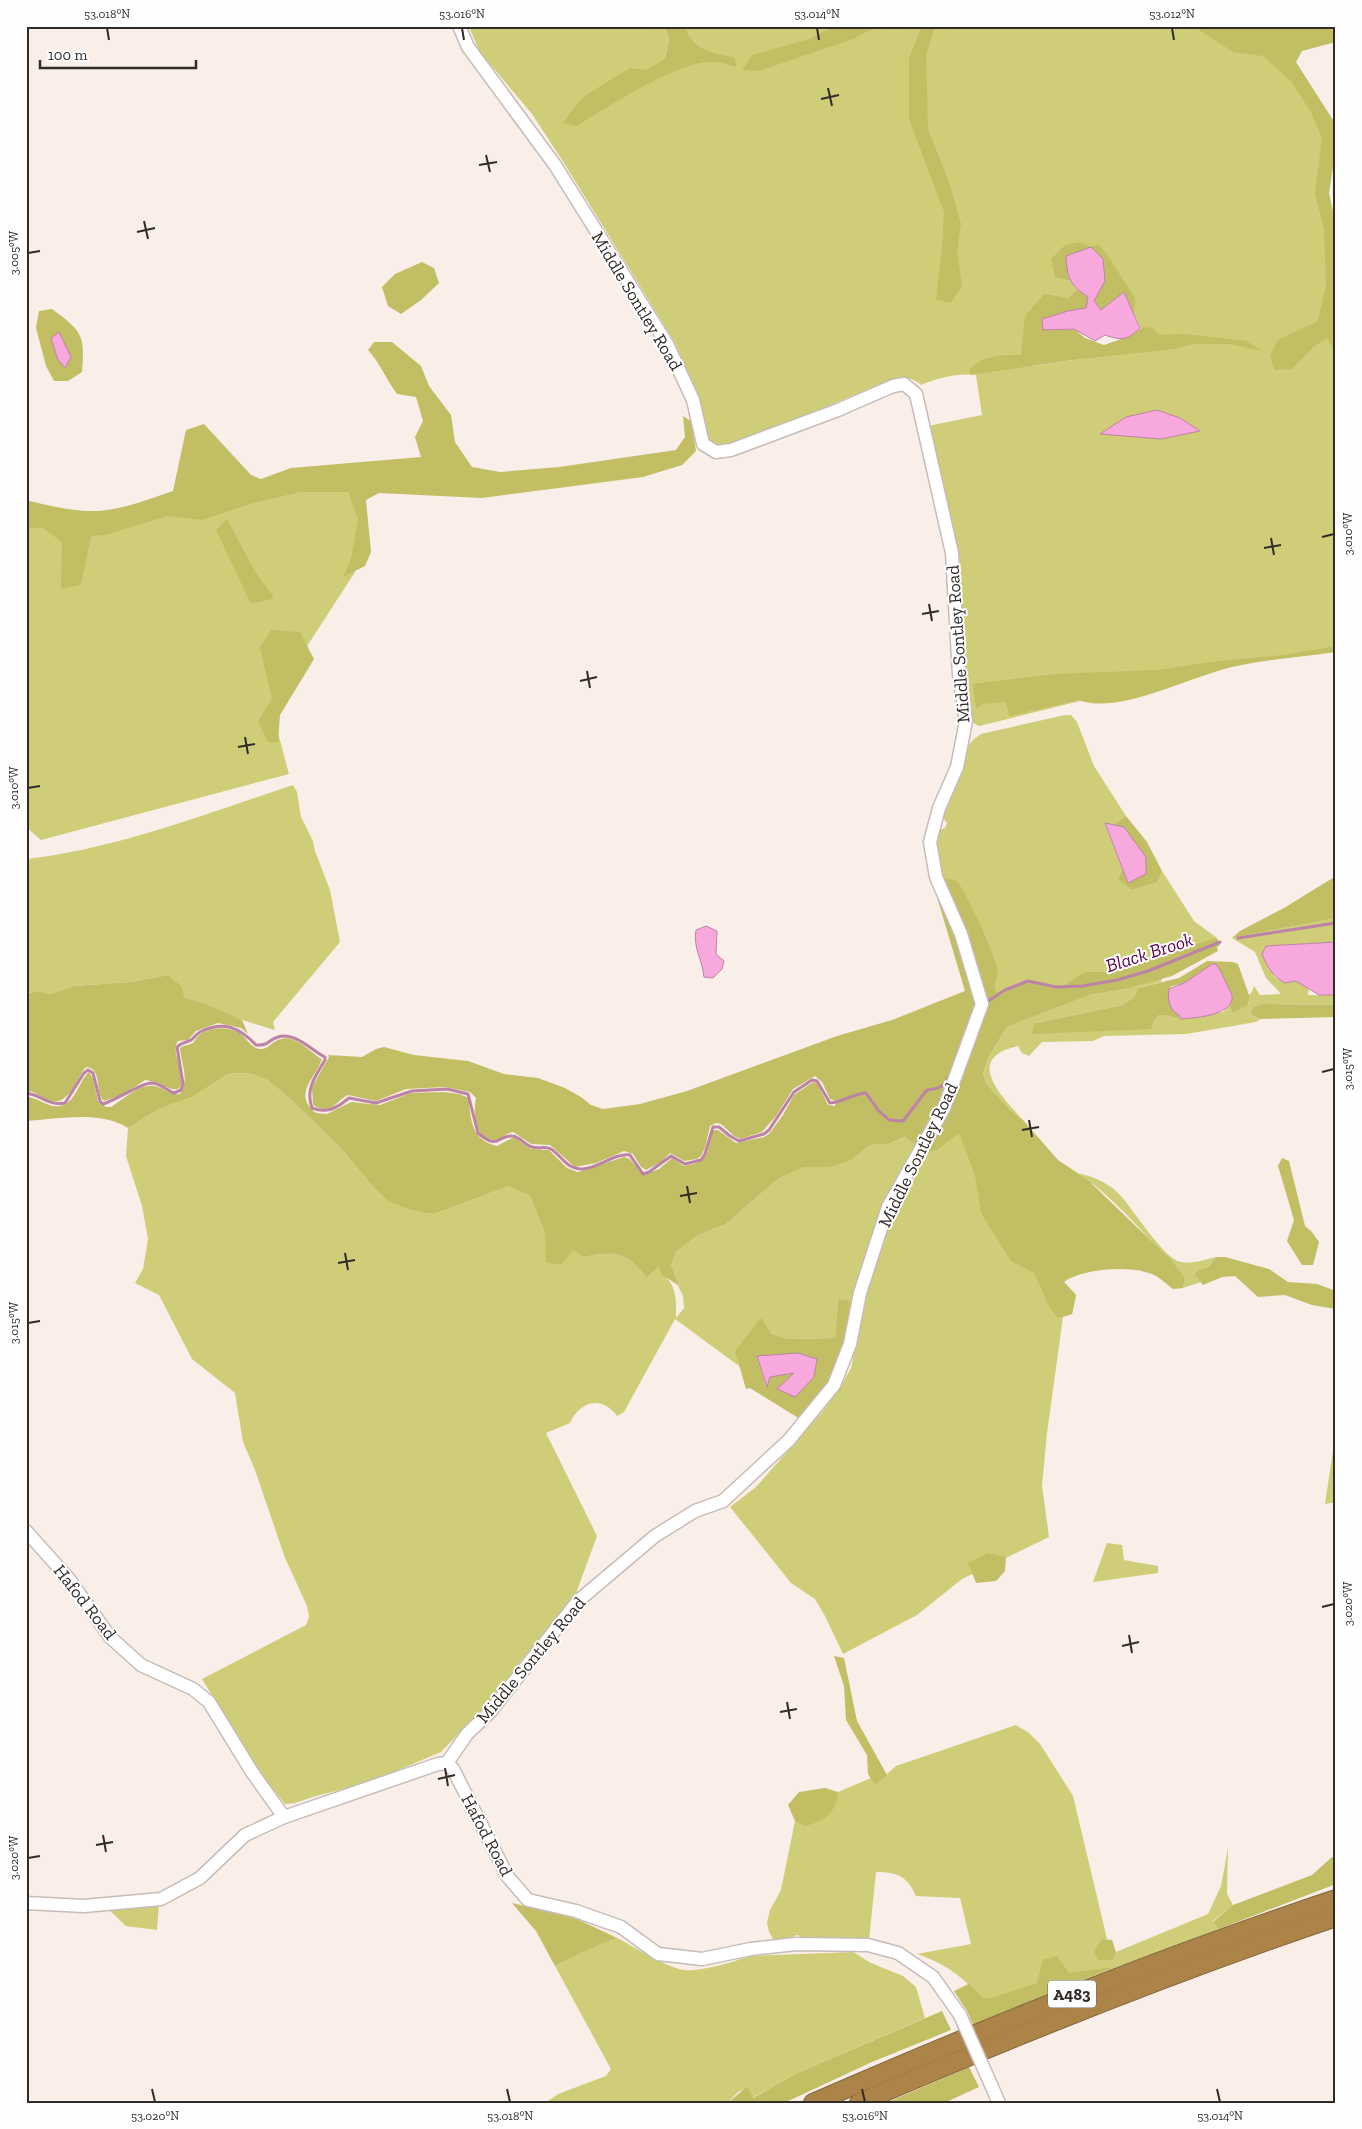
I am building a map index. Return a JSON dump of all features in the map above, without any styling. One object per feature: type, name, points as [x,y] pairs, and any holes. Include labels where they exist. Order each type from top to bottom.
[{"type":"highway","name":"A483","points":[[813,2103],[1086,1988],[1250,1928],[1336,1899]]},
{"type":"highway","name":"A483","points":[[859,2103],[998,2043],[1132,1990],[1336,1917]]},
{"type":"street","name":"Middle Sontley Road","points":[[447,1763],[468,1734],[490,1712],[578,1601],[655,1536],[695,1511],[723,1501],[789,1440],[834,1385],[850,1344],[860,1293],[888,1207],[944,1108],[982,1004],[961,934],[936,877],[930,842],[939,808],[957,767],[966,721],[959,675],[952,553],[916,394],[904,384],[893,386],[838,410],[730,450],[716,452],[703,444],[693,400],[667,344],[555,165],[468,47],[459,26]]},
{"type":"street","name":"Hafod Road","points":[[26,1530],[69,1579],[110,1637],[141,1665],[192,1689],[209,1702],[252,1772],[284,1817]]},
{"type":"street","points":[[26,1903],[84,1906],[161,1899],[200,1878],[245,1835],[284,1817],[438,1764],[447,1763]]},
{"type":"street","name":"Hafod Road","points":[[447,1763],[453,1769],[508,1877],[528,1900],[576,1911],[622,1927],[658,1954],[702,1959],[751,1949],[796,1944],[868,1945],[898,1953],[933,1977],[960,2015],[999,2103]]},
{"type":"shaded area","points":[[469,26],[665,26],[669,40],[665,58],[704,54],[688,37],[685,26],[1330,26],[1286,62],[1329,143],[1322,195],[1336,292],[1336,650],[1202,671],[979,726],[973,723],[970,711],[972,709],[962,663],[960,579],[956,545],[928,426],[982,415],[976,375],[948,377],[921,385],[911,379],[893,379],[736,444],[721,446],[708,440],[698,394],[674,341],[532,114],[479,51]],"holes":[[[1055,277],[1124,292],[1147,341],[1080,359],[1033,366],[1068,298],[1077,289],[1071,281]]]},
{"type":"shaded area","points":[[665,26],[685,26],[689,35],[698,46],[704,50],[735,58],[736,67],[713,62],[699,63],[682,68],[644,86],[577,126],[563,123],[586,95],[630,68],[647,70],[665,59],[669,40]]},
{"type":"shaded area","points":[[835,26],[878,26],[853,39],[759,71],[742,70],[752,55],[809,39]]},
{"type":"shaded area","points":[[922,26],[935,26],[926,55],[928,129],[949,182],[961,224],[957,250],[962,286],[951,303],[936,300],[944,212],[909,119],[909,58]]},
{"type":"shaded area","points":[[1193,26],[1336,26],[1336,42],[1302,51],[1296,62],[1333,120],[1334,161],[1329,193],[1336,225],[1336,354],[1327,338],[1313,347],[1292,369],[1274,370],[1270,355],[1278,340],[1318,321],[1326,285],[1324,229],[1315,194],[1322,138],[1311,112],[1290,80],[1263,56],[1233,52]]},
{"type":"shaded area","points":[[1081,242],[1091,247],[1098,244],[1106,253],[1135,298],[1134,314],[1124,292],[1101,310],[1094,301],[1105,281],[1103,259],[1066,275],[1071,281],[1055,277],[1051,259],[1065,245]]},
{"type":"shaded area","points":[[1091,247],[1103,259],[1105,281],[1094,301],[1101,310],[1124,292],[1140,328],[1128,337],[1120,339],[1105,335],[1095,341],[1074,329],[1043,330],[1042,319],[1086,308],[1088,297],[1073,285],[1067,270],[1066,256]]},
{"type":"shaded area","points":[[422,262],[434,268],[439,283],[421,300],[401,314],[388,306],[382,287],[395,274]]},
{"type":"shaded area","points":[[1077,289],[1088,297],[1086,309],[1068,311],[1043,330],[1074,329],[1085,338],[1104,345],[1130,336],[1143,327],[1153,328],[1159,335],[1184,334],[1246,341],[1262,351],[1230,344],[1194,344],[1174,349],[1080,359],[970,375],[970,369],[975,364],[987,358],[1021,355],[1025,316],[1044,294],[1068,298]]},
{"type":"shaded area","points":[[52,309],[70,323],[82,342],[82,372],[68,381],[54,381],[46,366],[36,328],[39,311]]},
{"type":"shaded area","points":[[59,332],[71,357],[65,368],[58,360],[51,338]]},
{"type":"shaded area","points":[[374,342],[392,342],[421,366],[429,386],[451,415],[455,442],[472,467],[500,472],[559,467],[676,450],[685,437],[683,416],[691,421],[696,451],[682,465],[643,477],[482,498],[379,493],[366,500],[371,552],[365,566],[343,577],[351,559],[358,519],[348,492],[300,492],[253,503],[202,520],[168,516],[105,535],[91,536],[81,585],[61,589],[62,542],[43,528],[26,528],[26,500],[71,510],[99,511],[127,506],[173,491],[186,430],[204,424],[251,475],[261,479],[291,468],[421,457],[415,437],[423,421],[416,397],[397,394],[368,350]]},
{"type":"shaded area","points":[[1157,410],[1180,418],[1200,431],[1161,439],[1100,434],[1126,417]]},
{"type":"shaded area","points":[[357,476],[362,504],[355,572],[302,654],[272,710],[289,774],[41,840],[26,827],[26,513],[75,517]]},
{"type":"shaded area","points":[[227,519],[254,570],[274,598],[251,604],[216,530]]},
{"type":"shaded area","points":[[271,630],[300,632],[314,659],[280,715],[278,743],[268,742],[258,722],[272,698],[260,648]]},
{"type":"shaded area","points":[[1336,646],[1336,652],[1237,666],[1157,692],[1115,703],[1096,703],[1079,700],[1009,716],[1006,702],[983,704],[976,708],[973,684],[1055,674],[1159,670],[1210,662],[1284,655]]},
{"type":"shaded area","points":[[1071,715],[1077,722],[1094,766],[1126,816],[1113,825],[1105,824],[1122,868],[1118,880],[1132,890],[1158,882],[1162,871],[1194,921],[1217,938],[1169,971],[997,1005],[942,877],[935,856],[936,831],[945,828],[947,823],[941,816],[960,778],[967,747],[973,740],[981,734]]},
{"type":"shaded area","points":[[293,785],[297,792],[301,817],[313,841],[330,890],[340,942],[273,1022],[275,1030],[242,1020],[210,1005],[184,997],[168,975],[130,982],[74,986],[50,994],[38,991],[26,994],[26,859],[60,854],[128,839]]},
{"type":"shaded area","points":[[1126,816],[1147,842],[1162,871],[1158,882],[1132,890],[1118,880],[1122,868],[1128,883],[1113,825]]},
{"type":"shaded area","points":[[1105,823],[1124,827],[1146,857],[1146,874],[1128,883]]},
{"type":"shaded area","points":[[1336,876],[1336,918],[1232,938],[1240,931],[1284,908]]},
{"type":"shaded area","points":[[942,877],[957,881],[974,911],[997,967],[995,988],[999,996],[1023,983],[1060,988],[1085,972],[1109,972],[1125,969],[1217,938],[1220,945],[1217,947],[1218,951],[1172,976],[1125,989],[1090,995],[1007,1027],[989,1056],[983,1073],[986,1083],[1010,1110],[1023,1120],[1058,1160],[1088,1180],[1171,1260],[1185,1278],[1183,1288],[1173,1289],[1159,1278],[1145,1272],[1121,1269],[1095,1271],[1072,1277],[1064,1282],[1076,1295],[1072,1314],[1058,1318],[1050,1308],[1034,1273],[1011,1261],[981,1213],[975,1175],[959,1133],[937,1150],[927,1152],[905,1137],[889,1144],[870,1145],[850,1161],[831,1167],[804,1167],[778,1179],[726,1224],[698,1235],[677,1251],[671,1265],[678,1285],[662,1275],[658,1267],[647,1278],[633,1262],[620,1255],[604,1254],[583,1257],[573,1250],[561,1265],[546,1262],[545,1233],[530,1196],[509,1186],[434,1214],[411,1210],[388,1201],[375,1189],[339,1146],[286,1095],[267,1080],[252,1074],[228,1074],[192,1097],[159,1109],[128,1128],[117,1122],[92,1117],[26,1121],[26,1097],[53,1106],[66,1104],[89,1072],[93,1079],[98,1101],[106,1107],[111,1107],[133,1092],[146,1086],[158,1087],[171,1093],[180,1094],[185,1077],[180,1048],[192,1043],[198,1036],[208,1030],[220,1028],[237,1032],[258,1049],[266,1048],[284,1038],[290,1039],[302,1044],[322,1059],[306,1092],[309,1106],[316,1113],[327,1114],[351,1102],[380,1105],[411,1093],[443,1092],[459,1094],[469,1098],[470,1114],[474,1128],[482,1139],[497,1146],[514,1137],[531,1149],[549,1150],[567,1168],[578,1172],[624,1157],[630,1159],[643,1175],[659,1169],[672,1158],[684,1166],[692,1165],[698,1163],[705,1156],[709,1147],[710,1133],[714,1130],[718,1130],[736,1143],[764,1137],[769,1134],[783,1115],[794,1095],[813,1082],[817,1083],[828,1105],[835,1106],[836,1101],[830,1099],[822,1082],[815,1076],[793,1089],[776,1116],[762,1132],[740,1139],[721,1124],[716,1123],[710,1126],[705,1148],[697,1159],[684,1161],[670,1153],[661,1162],[646,1170],[641,1167],[633,1154],[624,1151],[596,1163],[575,1167],[550,1145],[531,1144],[513,1132],[497,1140],[488,1139],[483,1136],[476,1125],[476,1098],[470,1092],[445,1087],[406,1089],[376,1101],[348,1095],[333,1107],[325,1109],[313,1105],[312,1087],[329,1057],[328,1055],[362,1057],[384,1047],[414,1055],[468,1061],[504,1074],[538,1078],[565,1088],[591,1105],[603,1109],[640,1104],[687,1091],[837,1036],[892,1020],[965,991],[934,887]]},
{"type":"shaded area","points":[[1336,918],[1336,942],[1267,946],[1262,954],[1275,977],[1285,983],[1296,980],[1309,988],[1308,995],[1336,995],[1336,1005],[1265,1004],[1251,1014],[1260,1019],[1256,1022],[1186,1034],[1104,1036],[1093,1041],[1042,1042],[1029,1056],[1022,1053],[1018,1046],[1002,1052],[992,1059],[990,1068],[997,1089],[1023,1120],[1010,1110],[986,1083],[983,1073],[989,1056],[1007,1027],[1090,995],[1125,989],[1162,978],[1161,982],[1138,988],[1134,997],[1123,1005],[1036,1023],[1153,1022],[1159,1015],[1180,1019],[1223,1012],[1229,1005],[1233,1013],[1248,1004],[1249,995],[1254,986],[1260,995],[1281,994],[1266,978],[1255,952],[1232,938]]},
{"type":"shaded area","points":[[706,926],[717,931],[716,954],[724,961],[722,969],[713,978],[704,977],[695,937],[696,930]]},
{"type":"shaded area","points":[[1336,942],[1336,995],[1319,995],[1296,981],[1285,983],[1271,971],[1262,954],[1266,946]]},
{"type":"shaded area","points":[[1207,961],[1233,962],[1238,964],[1250,998],[1247,1006],[1233,1013],[1229,1005],[1232,999],[1212,964],[1186,982],[1170,987],[1180,1019],[1159,1015],[1153,1022],[1151,1029],[1032,1034],[1036,1023],[1123,1005],[1134,997],[1138,988],[1179,978]]},
{"type":"shaded area","points":[[1212,964],[1216,964],[1231,992],[1232,999],[1229,1005],[1218,1013],[1180,1019],[1180,1016],[1170,1005],[1169,989],[1186,982]]},
{"type":"shaded area","points":[[168,975],[182,987],[184,997],[210,1005],[242,1020],[248,1034],[241,1028],[218,1023],[196,1031],[188,1040],[178,1041],[176,1052],[182,1082],[178,1089],[145,1080],[124,1094],[104,1101],[99,1092],[95,1072],[87,1067],[69,1094],[58,1101],[44,1099],[34,1092],[26,1091],[26,994],[38,991],[50,994],[74,986],[130,982]]},
{"type":"shaded area","points":[[1265,1004],[1336,1005],[1336,1017],[1260,1019],[1251,1014],[1253,1007]]},
{"type":"shaded area","points":[[228,1074],[252,1074],[267,1080],[286,1095],[339,1146],[375,1189],[388,1201],[434,1214],[509,1186],[530,1196],[545,1233],[547,1262],[573,1250],[583,1257],[604,1254],[620,1255],[632,1262],[647,1278],[658,1267],[674,1290],[676,1318],[684,1308],[683,1296],[674,1278],[671,1265],[677,1251],[698,1235],[726,1224],[778,1179],[804,1167],[831,1167],[850,1161],[870,1145],[889,1144],[906,1137],[930,1123],[853,1301],[838,1299],[835,1338],[788,1339],[772,1334],[761,1319],[736,1351],[739,1366],[675,1319],[624,1412],[617,1416],[605,1405],[592,1403],[579,1410],[570,1423],[546,1433],[597,1536],[575,1596],[520,1662],[499,1692],[441,1752],[367,1783],[295,1803],[285,1804],[257,1769],[202,1679],[306,1625],[309,1617],[307,1606],[285,1558],[255,1470],[243,1442],[235,1393],[192,1359],[159,1295],[135,1283],[143,1269],[148,1239],[142,1206],[126,1156],[128,1128],[159,1109],[192,1097]]},
{"type":"shaded area","points":[[969,1114],[1064,1282],[1076,1295],[1072,1314],[1063,1317],[1047,1433],[1042,1486],[1049,1537],[962,1579],[917,1615],[843,1654],[815,1599],[791,1583],[730,1507],[756,1487],[823,1411],[841,1386],[851,1368],[870,1277],[883,1236],[899,1202],[913,1181],[927,1152]]},
{"type":"shaded area","points":[[1282,1158],[1289,1161],[1305,1226],[1319,1242],[1313,1265],[1302,1265],[1287,1241],[1294,1220],[1278,1166]]},
{"type":"shaded area","points":[[1078,1173],[1100,1180],[1115,1190],[1157,1243],[1174,1259],[1181,1262],[1190,1262],[1216,1257],[1209,1267],[1198,1270],[1194,1274],[1201,1282],[1183,1288],[1185,1278],[1147,1236],[1106,1195]]},
{"type":"shaded area","points":[[1216,1257],[1225,1257],[1269,1269],[1288,1282],[1317,1284],[1336,1291],[1336,1309],[1312,1305],[1285,1295],[1258,1297],[1235,1276],[1222,1277],[1203,1285],[1194,1274],[1198,1270],[1209,1267]]},
{"type":"shaded area","points":[[838,1299],[853,1301],[841,1353],[827,1385],[800,1419],[750,1388],[746,1389],[735,1351],[761,1318],[772,1334],[788,1339],[835,1338]],"holes":[[[757,1356],[814,1377],[795,1373],[770,1377],[766,1386]]]},
{"type":"shaded area","points":[[798,1353],[817,1359],[814,1377],[795,1397],[777,1389],[794,1373],[770,1377],[767,1387],[757,1356]]},
{"type":"shaded area","points":[[1336,1431],[1336,1502],[1325,1504]]},
{"type":"shaded area","points":[[1107,1543],[1122,1545],[1124,1560],[1158,1566],[1158,1573],[1093,1582]]},
{"type":"shaded area","points":[[988,1553],[1006,1557],[1005,1571],[996,1581],[976,1583],[968,1563]]},
{"type":"shaded area","points":[[834,1656],[844,1658],[857,1721],[887,1775],[875,1785],[868,1774],[867,1755],[846,1720],[844,1686]]},
{"type":"shaded area","points":[[1016,1725],[1029,1733],[1040,1744],[1073,1796],[1107,1939],[1102,1939],[1113,1960],[1116,1952],[1208,1914],[1221,1886],[1228,1848],[1227,1894],[1233,1905],[1213,1921],[1219,1929],[1088,1978],[1111,1968],[980,2013],[961,1988],[968,1984],[944,1966],[917,1954],[971,1944],[960,1898],[916,1896],[909,1884],[896,1874],[876,1872],[869,1940],[841,1938],[808,1941],[798,1935],[790,1940],[774,1941],[767,1923],[770,1910],[781,1890],[795,1821],[838,1792],[871,1778],[875,1785],[896,1766]]},
{"type":"shaded area","points":[[825,1788],[838,1792],[832,1811],[824,1819],[805,1826],[795,1821],[788,1805],[799,1792]]},
{"type":"shaded area","points":[[1332,1857],[1336,1857],[1336,1884],[1219,1929],[1213,1922],[1233,1905],[1312,1875]]},
{"type":"shaded area","points":[[512,1903],[577,1919],[617,1938],[555,1966],[536,1931]]},
{"type":"shaded area","points":[[159,1904],[157,1930],[126,1926],[109,1910]]},
{"type":"shaded area","points":[[617,1938],[659,1961],[684,1970],[726,1964],[749,1956],[853,1952],[871,1963],[903,1976],[916,1987],[925,2018],[795,2074],[752,2098],[748,2087],[738,2092],[728,2103],[545,2103],[558,2094],[606,2076],[611,2069],[555,1966]]},
{"type":"shaded area","points":[[1102,1939],[1112,1940],[1116,1952],[1113,1960],[1098,1960],[1094,1952]]},
{"type":"shaded area","points":[[1057,1956],[1069,1973],[1114,1967],[974,2027],[967,2011],[954,1991],[969,1984],[982,1997],[989,1999],[1037,1983],[1043,1960]]},
{"type":"shaded area","points":[[942,2011],[951,2030],[872,2062],[784,2103],[728,2103],[745,2088],[748,2087],[753,2098],[795,2074]]},
{"type":"shaded area","points":[[969,2067],[979,2087],[944,2103],[886,2103]]},
{"type":"waterway","name":"Black Brook","points":[[1238,938],[1336,923]]},
{"type":"waterway","name":"Black Brook","points":[[985,1003],[1005,990],[1028,981],[1056,987],[1082,986],[1117,980],[1148,971],[1220,942]]},
{"type":"waterway","name":"Black Brook","points":[[26,1093],[49,1102],[65,1103],[84,1073],[88,1070],[93,1073],[100,1101],[103,1104],[140,1086],[151,1083],[160,1085],[174,1093],[181,1090],[183,1084],[177,1047],[191,1040],[200,1032],[209,1028],[224,1026],[238,1030],[256,1045],[266,1044],[278,1037],[291,1037],[303,1042],[325,1057],[312,1082],[310,1094],[312,1108],[317,1110],[332,1109],[349,1098],[376,1103],[412,1091],[447,1089],[468,1094],[478,1133],[490,1141],[494,1142],[507,1136],[515,1136],[532,1147],[551,1149],[569,1165],[577,1169],[589,1168],[618,1156],[630,1155],[643,1174],[649,1172],[671,1156],[685,1164],[701,1160],[705,1154],[713,1127],[719,1127],[739,1141],[764,1134],[769,1130],[794,1092],[812,1080],[817,1081],[830,1103],[866,1093],[878,1110],[889,1120],[903,1121],[927,1090],[937,1088],[947,1081],[948,1078]]}]
